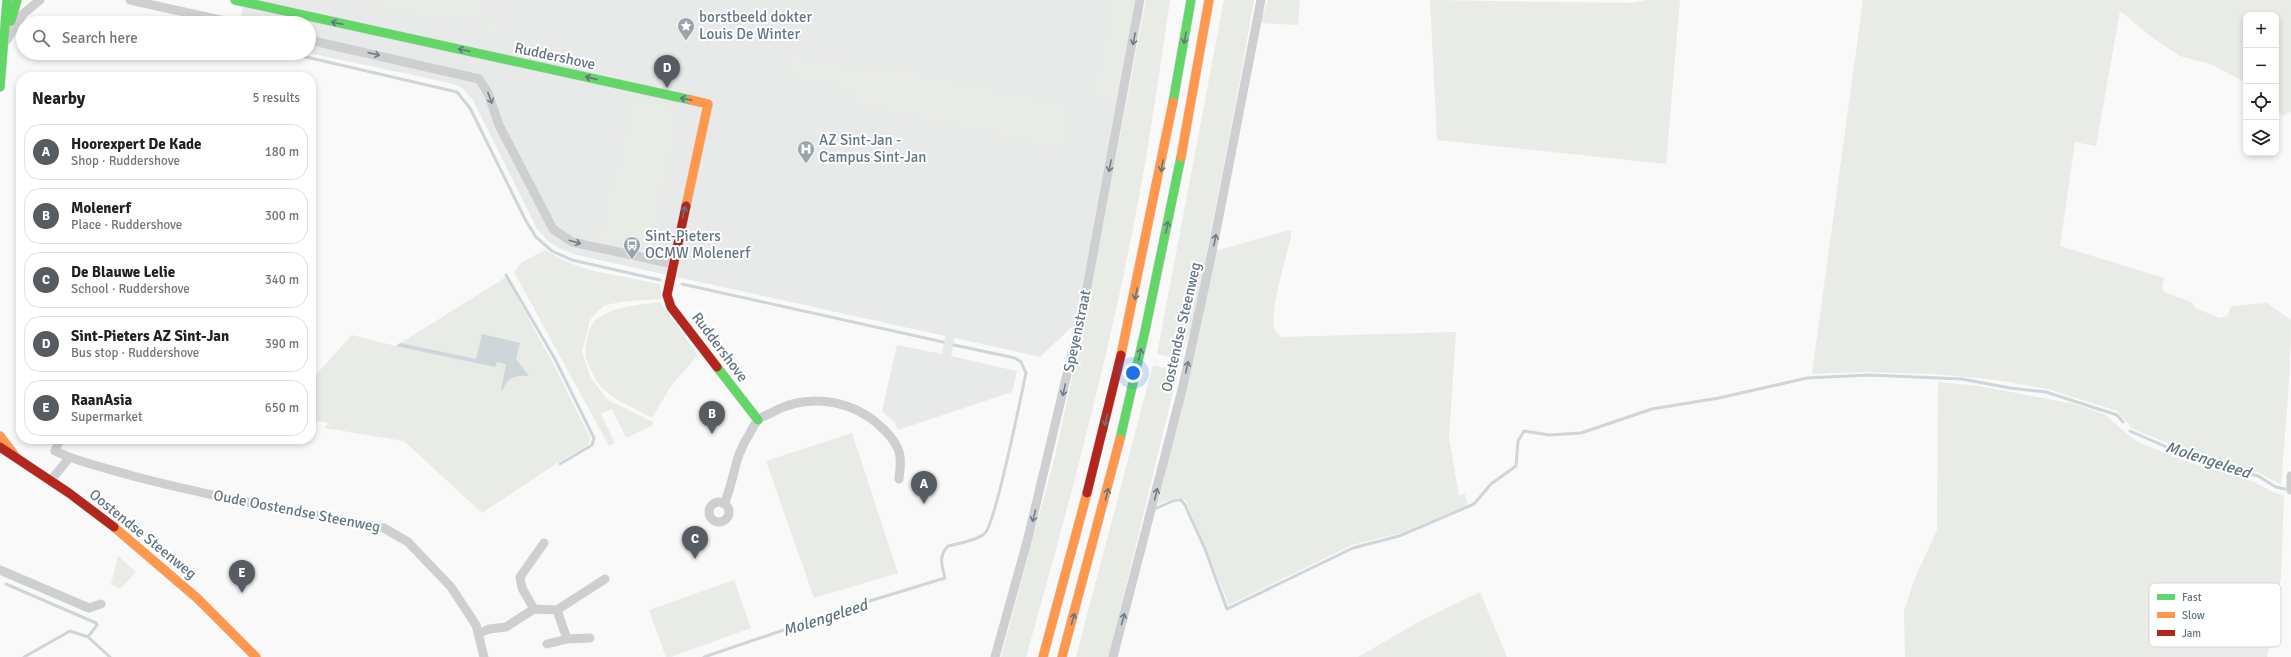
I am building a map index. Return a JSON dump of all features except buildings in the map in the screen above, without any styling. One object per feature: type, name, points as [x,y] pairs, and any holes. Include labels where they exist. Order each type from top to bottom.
[{"type":"main road","points":[[0,87],[7,0]]},
{"type":"main road","points":[[4,44],[17,0]]},
{"type":"main road","name":"Ruddershove","points":[[235,0],[308,16]]},
{"type":"main road","points":[[1043,657],[1076,541],[1133,307],[1161,169],[1191,0]]},
{"type":"main road","points":[[1062,657],[1094,546],[1146,329],[1188,121],[1209,0]]},
{"type":"main road","name":"Ruddershove","points":[[316,18],[708,104],[667,296],[672,307],[758,420]]},
{"type":"main road","points":[[0,436],[16,457]]},
{"type":"main road","name":"Oostendse Steenweg","points":[[0,447],[51,480],[166,568],[216,614],[256,657]]},
{"type":"street","points":[[22,16],[40,0]]},
{"type":"street","points":[[130,0],[202,16]]},
{"type":"street","name":"Speyenstraat","points":[[995,657],[1028,538],[1084,303],[1140,0]]},
{"type":"street","name":"Oostendse Steenweg","points":[[1113,657],[1190,355],[1212,252],[1261,0]]},
{"type":"street","points":[[4,44],[16,25]]},
{"type":"street","points":[[316,42],[479,79],[488,93],[499,125],[553,229],[572,242],[673,264]]},
{"type":"street","points":[[724,504],[728,495],[736,461],[758,420],[777,409],[809,402],[833,402],[854,408],[881,427],[898,449],[900,462],[899,479]]},
{"type":"street","name":"Oude Oostendse Steenweg","points":[[58,444],[55,451],[69,458],[216,496],[384,528],[408,542],[450,587],[476,625],[484,657]]},
{"type":"street","points":[[51,480],[69,458]]},
{"type":"street","points":[[2291,476],[2291,490]]},
{"type":"street","points":[[534,609],[522,588],[520,577],[544,542]]},
{"type":"street","points":[[0,570],[89,608],[102,604]]},
{"type":"street","points":[[478,634],[489,629],[506,627],[534,609],[557,610],[605,579]]},
{"type":"street","points":[[557,610],[567,639]]},
{"type":"street","points":[[547,644],[567,639],[590,638]]},
{"type":"shaded area","name":"AZ Sint-Jan - Campus Sint-Jan","points":[[245,0],[1137,0],[1075,324],[1040,357],[955,338],[951,356],[1017,371],[1012,392],[898,430],[895,423],[882,411],[897,345],[942,354],[945,336],[577,255],[559,248],[549,242],[537,229],[473,100],[461,87],[450,83],[316,54],[316,16],[241,16]]},
{"type":"shaded area","points":[[317,0],[337,1],[357,5],[437,26],[478,31],[494,13],[498,14],[501,0],[504,0],[495,40]]},
{"type":"shaded area","points":[[358,0],[491,0],[478,17],[474,19],[428,20],[387,10]]},
{"type":"shaded area","points":[[1106,0],[1137,0],[1120,100],[1115,103],[1096,98],[1092,90],[1110,12]]},
{"type":"shaded area","points":[[1146,0],[1170,0],[1145,164],[1121,288],[1092,412],[1026,657],[1001,657],[1055,456],[1088,303]]},
{"type":"shaded area","points":[[1224,0],[1254,0],[1199,296],[1186,344],[1179,359],[1157,354]]},
{"type":"shaded area","points":[[1268,0],[1300,0],[1298,25],[1260,23]]},
{"type":"shaded area","points":[[1430,0],[1631,3],[1647,0],[1680,0],[1666,164],[1437,140]]},
{"type":"shaded area","points":[[1863,0],[2291,0],[2291,112],[2282,116],[2279,110],[2279,12],[2243,12],[2243,81],[2213,65],[2180,56],[2153,38],[2120,11],[2096,146],[2075,142],[2060,246],[2164,278],[2162,286],[2164,292],[2191,302],[2196,308],[2219,318],[2227,316],[2231,306],[2267,303],[2291,320],[2289,382],[2281,485],[2254,470],[2197,455],[2133,429],[2117,411],[2048,389],[1997,380],[1934,374],[1865,372],[1812,374]]},
{"type":"shaded area","points":[[788,53],[876,73],[879,64],[1071,105],[1064,151],[856,105],[852,91],[785,77]]},
{"type":"shaded area","points":[[658,60],[670,63],[667,77],[655,74]]},
{"type":"shaded area","points":[[632,97],[681,108],[650,252],[572,234],[573,229],[599,235],[609,188],[612,189]]},
{"type":"shaded area","points":[[1286,231],[1291,231],[1291,237],[1279,283],[1273,319],[1275,330],[1281,337],[1456,332],[1449,438],[1459,496],[1465,494],[1467,505],[1400,533],[1352,545],[1229,605],[1186,501],[1178,497],[1158,504],[1216,251]]},
{"type":"shaded area","points":[[545,250],[569,263],[594,271],[660,284],[661,299],[628,301],[605,305],[590,320],[582,352],[591,378],[608,400],[653,422],[652,426],[626,438],[612,409],[601,414],[615,443],[609,446],[514,272],[522,262]]},
{"type":"shaded area","points":[[506,277],[556,369],[590,438],[588,445],[557,463],[482,513],[404,441],[325,428],[329,423],[316,421],[316,375],[352,335],[396,346]]},
{"type":"shaded area","points":[[660,302],[698,355],[671,386],[652,418],[615,398],[602,388],[594,377],[588,364],[586,357],[586,345],[589,332],[594,321],[598,318],[620,308]]},
{"type":"shaded area","points":[[482,334],[520,343],[516,359],[529,376],[520,376],[509,380],[504,386],[503,390],[501,390],[506,364],[497,362],[495,367],[396,346],[400,343],[476,359]]},
{"type":"shaded area","points":[[1153,365],[1178,371],[1109,657],[1076,657]]},
{"type":"shaded area","points":[[1938,382],[1979,386],[2075,404],[2106,415],[2129,436],[2140,443],[2190,463],[2252,481],[2275,493],[2284,495],[2280,583],[2149,583],[2149,647],[2269,647],[2267,657],[1905,657],[1904,611],[1914,580],[1937,530]]},
{"type":"shaded area","points":[[852,433],[898,573],[814,598],[766,461]]},
{"type":"shaded area","points":[[118,556],[136,572],[120,589],[111,584]]},
{"type":"shaded area","points":[[734,580],[751,628],[671,657],[666,657],[649,610]]},
{"type":"shaded area","points":[[1480,592],[1507,657],[1358,657],[1422,620]]},
{"type":"waterway","points":[[316,59],[457,92],[470,108],[526,221],[536,237],[552,251],[572,260],[660,280]]},
{"type":"waterway","points":[[506,275],[555,359],[594,438],[592,445],[560,464]]},
{"type":"waterway","points":[[682,284],[943,342]]},
{"type":"waterway","points":[[704,657],[863,603],[945,578],[942,557],[948,546],[973,540],[985,533],[990,524],[1001,484],[1026,373],[1021,362],[1015,358],[954,345]]},
{"type":"waterway","points":[[1157,508],[1175,500],[1181,500],[1185,505],[1205,549],[1227,609],[1353,548],[1399,536],[1474,504],[1491,484],[1516,466],[1518,441],[1524,431],[1549,435],[1581,433],[1652,409],[1719,398],[1807,378],[1869,375],[1962,379],[2010,388],[2046,392],[2117,415],[2123,422]]},
{"type":"waterway","name":"Molengeleed","points":[[2130,431],[2194,459],[2258,476],[2276,487],[2285,489]]},
{"type":"waterway","points":[[6,584],[96,623],[97,625],[88,637]]},
{"type":"waterway","points":[[24,657],[70,631],[88,637],[110,657]]},
{"type":"traffic: fast","points":[[0,87],[7,0]]},
{"type":"traffic: fast","points":[[11,21],[17,0]]},
{"type":"traffic: fast","points":[[235,0],[308,16]]},
{"type":"traffic: fast","points":[[1173,102],[1191,0]]},
{"type":"traffic: fast","points":[[316,18],[691,100]]},
{"type":"traffic: fast","points":[[1120,439],[1145,331],[1181,157]]},
{"type":"traffic: fast","points":[[717,367],[758,420]]},
{"type":"traffic: slow","points":[[1181,157],[1209,0]]},
{"type":"traffic: slow","points":[[686,206],[708,104],[691,100]]},
{"type":"traffic: slow","points":[[1121,355],[1173,102]]},
{"type":"traffic: slow","points":[[0,436],[15,456]]},
{"type":"traffic: slow","points":[[1062,657],[1120,439]]},
{"type":"traffic: slow","points":[[1043,657],[1087,493]]},
{"type":"traffic: slow","points":[[114,527],[197,598],[256,657]]},
{"type":"traffic: jam","points":[[686,206],[667,295],[671,307],[717,367]]},
{"type":"traffic: jam","points":[[1087,493],[1121,355]]},
{"type":"traffic: jam","points":[[0,447],[69,493],[114,527]]},
{"type":"place","name":"borstbeeld dokter Louis De Winter","points":[[686,41]]},
{"type":"place","name":"Sint-Pieters AZ Sint-Jan","points":[[667,88]]},
{"type":"place","name":"AZ Sint-Jan - Campus Sint-Jan","points":[[806,164]]},
{"type":"place","name":"Sint-Pieters OCMW Molenerf","points":[[632,260]]},
{"type":"place","name":"Molenerf","points":[[712,434]]},
{"type":"place","name":"Hoorexpert De Kade","points":[[924,504]]},
{"type":"place","name":"De Blauwe Lelie","points":[[695,559]]},
{"type":"place","name":"RaanAsia","points":[[242,593]]}]
